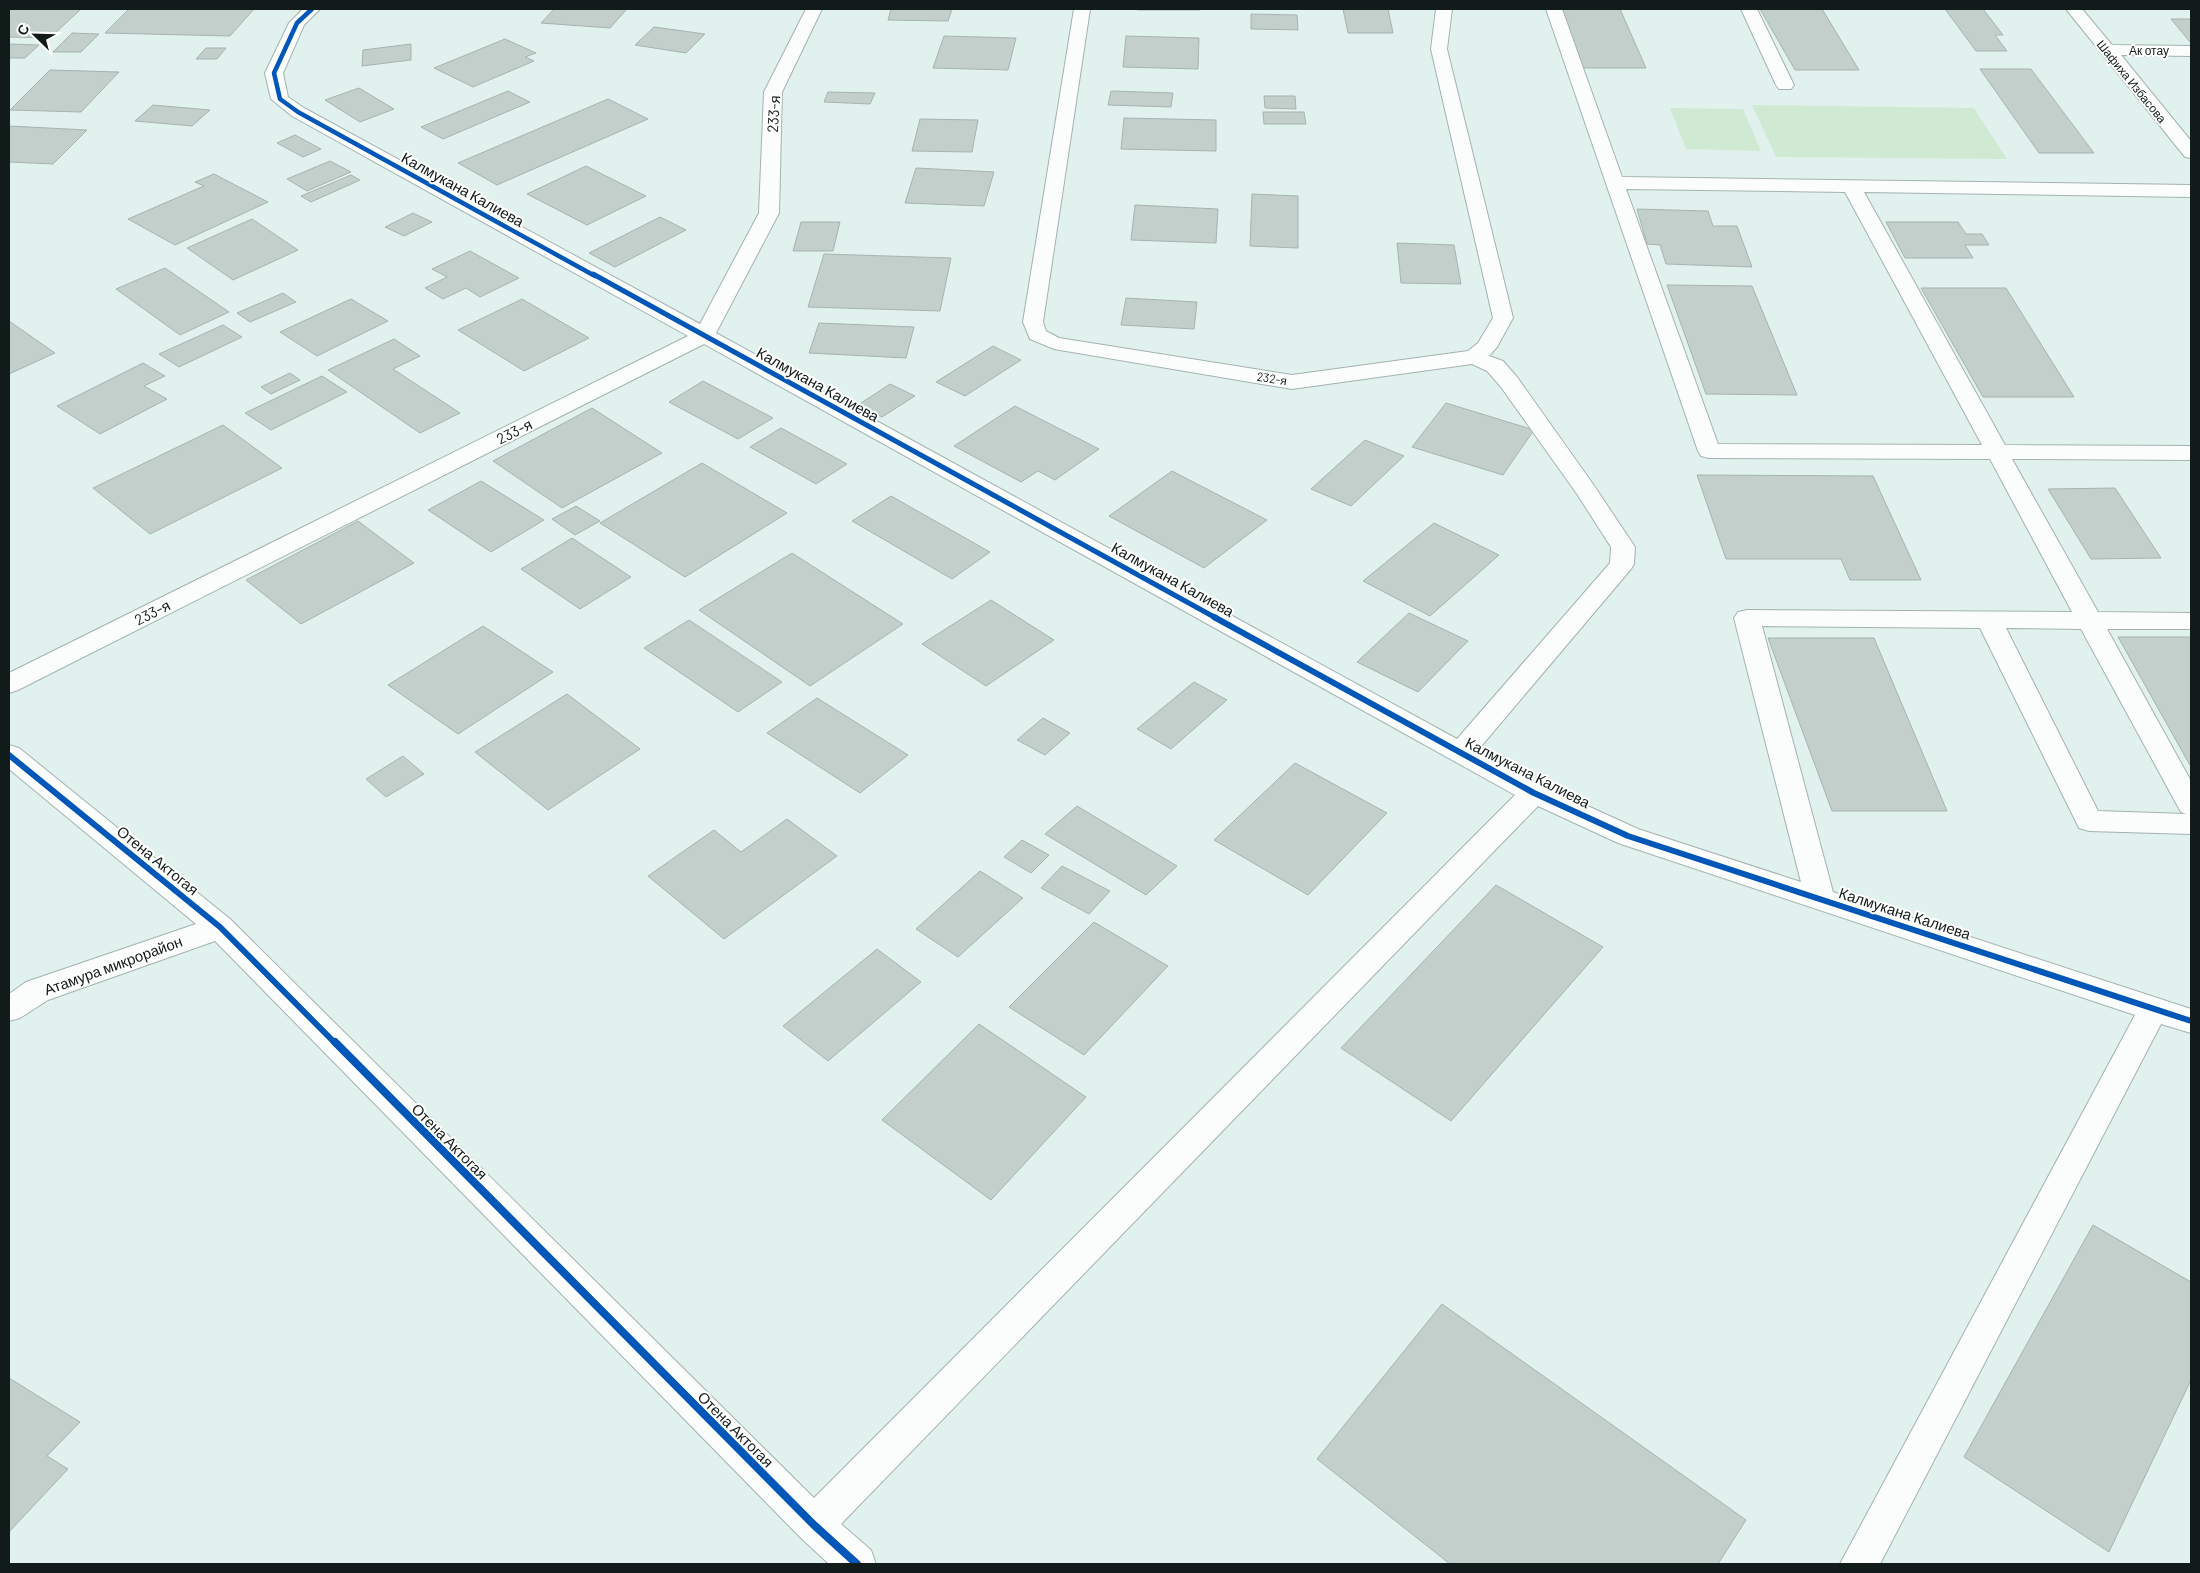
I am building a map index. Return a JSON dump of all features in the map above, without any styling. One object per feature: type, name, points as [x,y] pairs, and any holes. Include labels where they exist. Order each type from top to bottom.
[{"type":"street","name":"Калмукана Калиева","points":[[312,9],[297,24],[274,73],[280,99],[298,112],[1534,793],[1628,836],[2191,1020]]},
{"type":"street","name":"233-я","points":[[9,684],[704,336],[769,213],[773,92],[814,9]]},
{"type":"street","name":"232-я","points":[[1082,9],[1033,322],[1037,335],[1054,344],[1292,382],[1474,357]]},
{"type":"street","points":[[1444,9],[1439,49],[1503,318],[1486,347],[1474,357],[1495,366],[1509,382],[1587,492],[1623,547],[1622,564],[1461,752]]},
{"type":"street","points":[[1554,9],[1709,451],[2191,453]]},
{"type":"street","points":[[1749,9],[1785,85]]},
{"type":"street","name":"Шафиха Избасова","points":[[2074,9],[2191,153]]},
{"type":"street","name":"Ак отау","points":[[2107,50],[2191,50]]},
{"type":"street","points":[[1616,183],[2191,191]]},
{"type":"street","points":[[1851,186],[2191,805]]},
{"type":"street","points":[[1820,898],[1747,618],[2191,621]]},
{"type":"street","points":[[1989,620],[2088,821],[2191,824]]},
{"type":"street","name":"Отена Актогая","points":[[9,755],[220,927],[814,1525],[857,1564]]},
{"type":"street","points":[[814,1525],[1534,793]]},
{"type":"street","name":"Атамура микрорайон","points":[[9,1009],[23,993],[220,927]]},
{"type":"street","points":[[1859,1564],[2154,1008]]},
{"type":"green space","points":[[1752,105],[1974,108],[2007,159],[1776,157]]},
{"type":"green space","points":[[1670,108],[1743,109],[1761,151],[1686,149]]},
{"type":"building","points":[[9,9],[81,9],[50,38],[9,37]]},
{"type":"building","points":[[129,9],[254,9],[230,36],[105,33]]},
{"type":"building","points":[[554,9],[627,9],[610,28],[541,23]]},
{"type":"building","points":[[891,9],[952,9],[948,21],[888,20]]},
{"type":"building","points":[[1200,9],[1200,10],[1137,10]]},
{"type":"building","points":[[1343,9],[1388,9],[1393,33],[1348,33]]},
{"type":"building","points":[[1558,9],[1620,9],[1646,68],[1581,68]]},
{"type":"building","points":[[1760,9],[1822,9],[1859,70],[1795,70]]},
{"type":"building","points":[[1945,9],[1983,9],[2003,35],[1995,35],[2007,51],[1976,51]]},
{"type":"building","points":[[1251,14],[1297,15],[1298,30],[1251,29]]},
{"type":"building","points":[[2171,19],[2191,19],[2191,42],[2190,42]]},
{"type":"building","points":[[654,27],[705,34],[686,53],[635,45]]},
{"type":"building","points":[[72,33],[99,34],[81,52],[53,52]]},
{"type":"building","points":[[944,36],[1016,38],[1008,70],[933,68]]},
{"type":"building","points":[[1126,36],[1199,38],[1198,69],[1123,67]]},
{"type":"building","points":[[505,39],[536,53],[525,57],[534,61],[473,87],[434,68]]},
{"type":"building","points":[[9,44],[39,45],[25,58],[9,58]]},
{"type":"building","points":[[411,44],[411,60],[362,66],[363,50]]},
{"type":"building","points":[[206,48],[226,48],[217,59],[196,59]]},
{"type":"building","points":[[1980,69],[2031,69],[2094,153],[2039,153]]},
{"type":"building","points":[[50,70],[119,72],[81,112],[10,110]]},
{"type":"building","points":[[359,88],[394,109],[360,122],[325,100]]},
{"type":"building","points":[[508,91],[530,102],[443,139],[421,127]]},
{"type":"building","points":[[1111,91],[1173,93],[1171,107],[1108,105]]},
{"type":"building","points":[[828,92],[875,93],[870,104],[824,102]]},
{"type":"building","points":[[1264,96],[1295,96],[1296,109],[1265,108]]},
{"type":"building","points":[[608,99],[648,119],[497,185],[458,163]]},
{"type":"building","points":[[153,105],[210,110],[192,126],[135,121]]},
{"type":"building","points":[[1263,112],[1304,112],[1306,124],[1264,124]]},
{"type":"building","points":[[1124,118],[1216,120],[1216,151],[1121,149]]},
{"type":"building","points":[[920,119],[978,120],[972,152],[912,151]]},
{"type":"building","points":[[9,126],[87,130],[53,164],[9,162]]},
{"type":"building","points":[[295,135],[321,149],[303,157],[277,143]]},
{"type":"building","points":[[330,161],[351,172],[307,191],[287,179]]},
{"type":"building","points":[[586,166],[646,196],[587,225],[527,194]]},
{"type":"building","points":[[916,168],[994,172],[984,206],[905,203]]},
{"type":"building","points":[[214,174],[268,202],[175,245],[128,219],[204,186],[195,182]]},
{"type":"building","points":[[351,175],[360,180],[311,202],[301,196]]},
{"type":"building","points":[[1252,194],[1298,196],[1298,248],[1250,246]]},
{"type":"building","points":[[1135,205],[1218,209],[1216,243],[1131,240]]},
{"type":"building","points":[[1637,209],[1708,211],[1713,226],[1737,226],[1752,267],[1666,264],[1660,245],[1647,244]]},
{"type":"building","points":[[413,213],[432,222],[404,236],[385,227]]},
{"type":"building","points":[[660,217],[686,230],[615,267],[589,253]]},
{"type":"building","points":[[252,219],[298,250],[233,280],[187,248]]},
{"type":"building","points":[[801,222],[840,222],[833,251],[793,251]]},
{"type":"building","points":[[1886,222],[1958,222],[1966,234],[1982,234],[1989,245],[1965,245],[1973,258],[1905,258]]},
{"type":"building","points":[[1397,243],[1454,245],[1461,284],[1401,283]]},
{"type":"building","points":[[470,251],[519,278],[480,297],[466,288],[443,299],[425,288],[447,277],[432,269]]},
{"type":"building","points":[[824,254],[951,258],[940,311],[808,307]]},
{"type":"building","points":[[165,268],[229,312],[180,335],[116,289]]},
{"type":"building","points":[[1667,285],[1752,286],[1797,395],[1706,394]]},
{"type":"building","points":[[1921,288],[2006,288],[2074,397],[1983,397]]},
{"type":"building","points":[[283,293],[296,302],[250,322],[237,313]]},
{"type":"building","points":[[1126,298],[1197,302],[1194,329],[1121,325]]},
{"type":"building","points":[[351,299],[388,321],[317,356],[280,332]]},
{"type":"building","points":[[522,299],[589,338],[524,371],[458,330]]},
{"type":"building","points":[[9,321],[55,353],[9,374]]},
{"type":"building","points":[[819,323],[914,327],[906,358],[809,353]]},
{"type":"building","points":[[223,325],[242,337],[179,367],[159,354]]},
{"type":"building","points":[[394,339],[420,356],[393,369],[460,413],[420,433],[328,370]]},
{"type":"building","points":[[993,346],[1021,360],[965,396],[936,382]]},
{"type":"building","points":[[143,363],[165,376],[144,386],[167,399],[100,434],[57,406]]},
{"type":"building","points":[[290,373],[300,380],[271,394],[261,387]]},
{"type":"building","points":[[322,376],[347,392],[271,430],[245,413]]},
{"type":"building","points":[[703,381],[773,418],[738,439],[669,402]]},
{"type":"building","points":[[890,384],[915,396],[882,417],[858,405]]},
{"type":"building","points":[[1446,403],[1534,430],[1503,475],[1412,447]]},
{"type":"building","points":[[1015,406],[1099,449],[1055,480],[1038,471],[1021,482],[954,446]]},
{"type":"building","points":[[592,408],[662,453],[562,508],[493,461]]},
{"type":"building","points":[[223,425],[282,468],[150,534],[93,488]]},
{"type":"building","points":[[781,428],[847,464],[816,484],[750,447]]},
{"type":"building","points":[[1365,440],[1404,456],[1351,506],[1311,489]]},
{"type":"building","points":[[702,463],[787,513],[685,577],[600,523]]},
{"type":"building","points":[[1172,471],[1267,520],[1204,568],[1109,516]]},
{"type":"building","points":[[1697,475],[1873,476],[1921,580],[1850,580],[1841,559],[1726,559]]},
{"type":"building","points":[[481,481],[544,520],[491,552],[428,510]]},
{"type":"building","points":[[2115,488],[2161,558],[2091,559],[2048,489]]},
{"type":"building","points":[[891,496],[990,552],[952,579],[852,521]]},
{"type":"building","points":[[576,506],[600,521],[575,535],[552,519]]},
{"type":"building","points":[[358,521],[414,563],[301,624],[246,580]]},
{"type":"building","points":[[1434,523],[1499,555],[1430,616],[1363,581]]},
{"type":"building","points":[[572,538],[631,577],[580,609],[521,569]]},
{"type":"building","points":[[792,553],[903,624],[810,686],[699,610]]},
{"type":"building","points":[[991,600],[1054,640],[986,686],[922,644]]},
{"type":"building","points":[[1409,613],[1468,641],[1418,692],[1357,662]]},
{"type":"building","points":[[689,620],[782,682],[738,712],[644,648]]},
{"type":"building","points":[[483,626],[553,672],[458,734],[388,685]]},
{"type":"building","points":[[2118,637],[2191,637],[2191,767]]},
{"type":"building","points":[[1768,638],[1874,638],[1947,811],[1832,811]]},
{"type":"building","points":[[1194,682],[1227,700],[1171,749],[1137,729]]},
{"type":"building","points":[[567,694],[640,749],[548,810],[475,752]]},
{"type":"building","points":[[817,698],[908,755],[860,793],[767,733]]},
{"type":"building","points":[[1043,718],[1070,733],[1045,755],[1017,740]]},
{"type":"building","points":[[403,756],[424,774],[386,797],[366,779]]},
{"type":"building","points":[[1295,763],[1387,813],[1308,895],[1214,840]]},
{"type":"building","points":[[1077,806],[1177,866],[1146,895],[1045,834]]},
{"type":"building","points":[[787,819],[837,856],[724,939],[648,876],[714,830],[741,852]]},
{"type":"building","points":[[1022,840],[1049,855],[1031,873],[1004,857]]},
{"type":"building","points":[[1062,866],[1110,891],[1089,914],[1041,888]]},
{"type":"building","points":[[980,871],[1023,898],[958,957],[916,929]]},
{"type":"building","points":[[1496,885],[1603,947],[1451,1121],[1341,1048]]},
{"type":"building","points":[[1094,922],[1168,966],[1084,1055],[1009,1007]]},
{"type":"building","points":[[877,949],[921,982],[828,1061],[783,1026]]},
{"type":"building","points":[[979,1024],[1086,1097],[991,1200],[882,1120]]},
{"type":"building","points":[[2093,1225],[2191,1282],[2191,1380],[2109,1552],[1964,1457]]},
{"type":"building","points":[[1442,1304],[1746,1520],[1718,1564],[1450,1564],[1317,1459]]},
{"type":"building","points":[[9,1378],[80,1422],[47,1456],[68,1469],[9,1532]]},
{"type":"cycle path","points":[[312,9],[297,23],[274,73],[280,99],[298,112],[1534,793],[1628,836],[2191,1021]]},
{"type":"cycle path","points":[[9,755],[220,927],[814,1525],[857,1564]]}]
